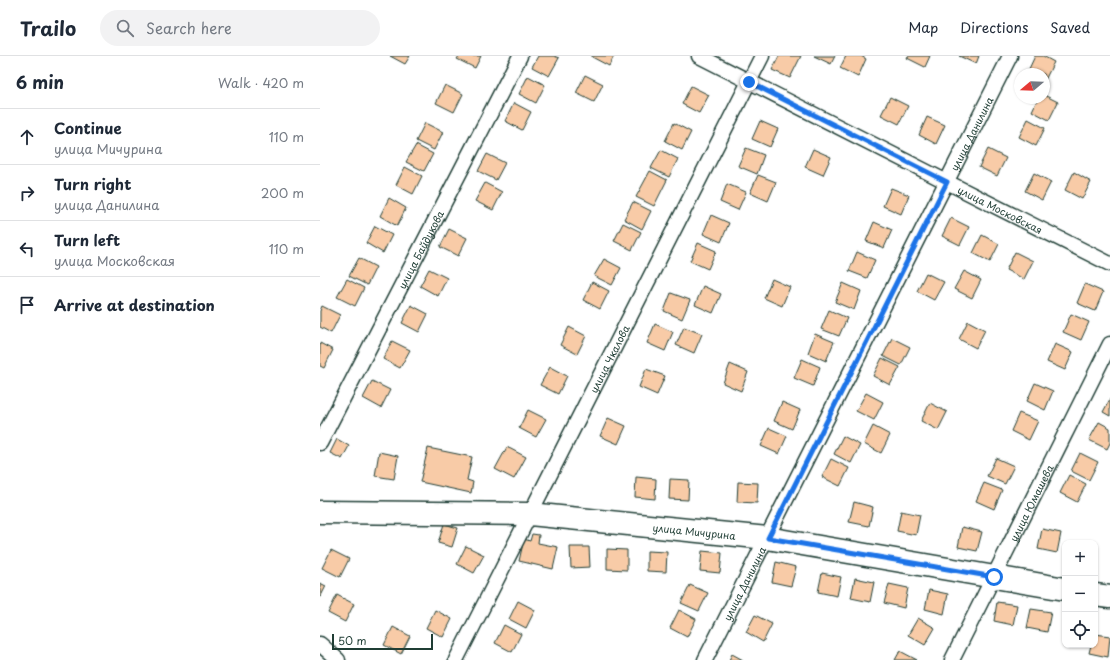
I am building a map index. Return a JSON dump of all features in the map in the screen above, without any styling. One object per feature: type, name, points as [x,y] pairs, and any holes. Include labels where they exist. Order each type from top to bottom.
[{"type":"main road","name":"улица Мичурина","points":[[320,512],[530,514],[768,538],[1062,588]]},
{"type":"main road","points":[[1098,595],[1110,597]]},
{"type":"street","name":"улица Байдукова","points":[[320,443],[520,56]]},
{"type":"street","name":"улица Московская","points":[[699,56],[1110,264]]},
{"type":"street","name":"улица Чкалова","points":[[456,660],[762,56]]},
{"type":"street","name":"улица Данилина","points":[[705,660],[768,538],[1010,56]]},
{"type":"street","name":"улица Юмашева","points":[[952,660],[1110,344]]},
{"type":"street","points":[[320,644],[338,660]]},
{"type":"building","points":[[390,56],[410,56],[405,64]]},
{"type":"building","points":[[459,56],[481,56],[475,68],[457,59]]},
{"type":"building","points":[[538,56],[554,56],[559,58],[549,76],[532,67]]},
{"type":"building","points":[[592,56],[614,56],[609,66]]},
{"type":"building","points":[[779,56],[801,56],[790,78],[772,70]]},
{"type":"building","points":[[814,56],[835,56],[831,64]]},
{"type":"building","points":[[846,56],[861,56],[866,59],[858,77],[840,68]]},
{"type":"building","points":[[908,56],[930,56],[925,67],[907,58]]},
{"type":"building","points":[[959,56],[979,56],[976,64]]},
{"type":"building","points":[[1035,56],[1043,56],[1054,62],[1050,70],[1050,68],[1029,68]]},
{"type":"building","points":[[585,75],[603,84],[594,102],[576,93]]},
{"type":"building","points":[[528,76],[545,85],[536,103],[519,94]]},
{"type":"building","points":[[445,85],[463,94],[454,112],[436,103]]},
{"type":"building","points":[[691,86],[709,95],[699,113],[682,104]]},
{"type":"building","points":[[890,97],[908,106],[899,124],[881,115]]},
{"type":"building","points":[[1050,98],[1058,102],[1049,120],[1032,111],[1035,104],[1050,104]]},
{"type":"building","points":[[514,103],[531,112],[522,130],[505,121]]},
{"type":"building","points":[[927,117],[945,125],[936,144],[919,135]]},
{"type":"building","points":[[1028,119],[1045,128],[1036,146],[1019,137]]},
{"type":"building","points":[[760,121],[778,129],[770,147],[752,139]]},
{"type":"building","points":[[425,123],[443,132],[434,150],[416,141]]},
{"type":"building","points":[[674,123],[691,132],[682,150],[665,141]]},
{"type":"building","points":[[416,145],[433,154],[424,171],[406,162]]},
{"type":"building","points":[[746,148],[764,155],[757,174],[738,166]]},
{"type":"building","points":[[813,149],[831,157],[823,175],[805,167]]},
{"type":"building","points":[[988,149],[1006,158],[997,176],[979,167]]},
{"type":"building","points":[[661,150],[678,159],[669,177],[651,168]]},
{"type":"building","points":[[487,154],[505,163],[496,180],[478,171]]},
{"type":"building","points":[[405,167],[422,176],[413,194],[396,185]]},
{"type":"building","points":[[650,171],[667,180],[654,206],[636,197]]},
{"type":"building","points":[[1074,172],[1091,182],[1082,199],[1065,190]]},
{"type":"building","points":[[1034,173],[1051,182],[1042,200],[1025,191]]},
{"type":"building","points":[[758,175],[776,182],[768,201],[750,193]]},
{"type":"building","points":[[485,183],[502,192],[493,210],[475,201]]},
{"type":"building","points":[[727,184],[746,192],[738,210],[720,202]]},
{"type":"building","points":[[891,188],[909,195],[901,214],[883,206]]},
{"type":"building","points":[[389,198],[406,208],[397,226],[380,216]]},
{"type":"building","points":[[633,202],[651,211],[642,229],[624,219]]},
{"type":"building","points":[[711,215],[729,223],[721,242],[703,234]]},
{"type":"building","points":[[951,218],[969,227],[960,245],[942,236]]},
{"type":"building","points":[[874,222],[892,230],[884,248],[866,241]]},
{"type":"building","points":[[623,223],[641,232],[632,250],[614,241]]},
{"type":"building","points":[[375,226],[392,235],[383,253],[366,243]]},
{"type":"building","points":[[449,229],[467,238],[458,256],[440,247]]},
{"type":"building","points":[[982,235],[999,244],[990,262],[973,253]]},
{"type":"building","points":[[698,243],[716,251],[708,269],[690,261]]},
{"type":"building","points":[[857,252],[875,260],[867,278],[849,271]]},
{"type":"building","points":[[1015,252],[1033,261],[1024,279],[1006,270]]},
{"type":"building","points":[[359,258],[376,267],[367,285],[349,276]]},
{"type":"building","points":[[604,259],[621,268],[612,285],[594,276]]},
{"type":"building","points":[[429,269],[447,278],[438,296],[420,286]]},
{"type":"building","points":[[964,271],[981,280],[972,298],[954,289]]},
{"type":"building","points":[[926,273],[944,282],[934,300],[917,291]]},
{"type":"building","points":[[347,279],[364,288],[355,306],[337,297]]},
{"type":"building","points":[[772,279],[790,287],[782,306],[764,298]]},
{"type":"building","points":[[592,282],[609,291],[600,309],[583,300]]},
{"type":"building","points":[[843,283],[861,291],[854,310],[835,302]]},
{"type":"building","points":[[1085,284],[1103,292],[1095,311],[1077,303]]},
{"type":"building","points":[[703,286],[721,294],[713,313],[695,305]]},
{"type":"building","points":[[671,293],[690,300],[682,319],[664,311]]},
{"type":"building","points":[[411,305],[428,314],[419,332],[402,323]]},
{"type":"building","points":[[322,306],[340,315],[331,333],[320,327],[320,311]]},
{"type":"building","points":[[829,310],[847,318],[839,336],[821,329]]},
{"type":"building","points":[[1071,314],[1089,322],[1081,340],[1063,332]]},
{"type":"building","points":[[968,321],[985,330],[976,348],[959,339]]},
{"type":"building","points":[[655,324],[673,332],[665,351],[647,343]]},
{"type":"building","points":[[569,327],[586,336],[577,354],[560,345]]},
{"type":"building","points":[[684,327],[702,334],[694,353],[676,345]]},
{"type":"building","points":[[815,334],[834,342],[826,361],[808,353]]},
{"type":"building","points":[[892,338],[910,347],[901,365],[883,356]]},
{"type":"building","points":[[392,341],[410,350],[400,368],[383,359]]},
{"type":"building","points":[[320,343],[333,350],[324,368],[320,366]]},
{"type":"building","points":[[1055,344],[1073,352],[1065,370],[1047,362]]},
{"type":"building","points":[[882,358],[900,367],[890,385],[873,376]]},
{"type":"building","points":[[802,359],[820,367],[813,386],[794,378]]},
{"type":"building","points":[[730,364],[748,372],[741,391],[723,383]]},
{"type":"building","points":[[550,367],[567,376],[558,394],[540,385]]},
{"type":"building","points":[[646,369],[665,376],[657,395],[639,387]]},
{"type":"building","points":[[372,381],[390,390],[381,408],[363,398]]},
{"type":"building","points":[[1035,383],[1053,391],[1045,410],[1027,401]]},
{"type":"building","points":[[866,393],[883,402],[874,420],[856,411]]},
{"type":"building","points":[[1110,399],[1110,416],[1103,412]]},
{"type":"building","points":[[782,402],[800,410],[792,429],[774,421]]},
{"type":"building","points":[[930,403],[947,412],[938,430],[921,421]]},
{"type":"building","points":[[528,410],[546,419],[536,437],[519,428]]},
{"type":"building","points":[[1019,413],[1038,421],[1029,440],[1011,431]]},
{"type":"building","points":[[608,418],[626,426],[618,444],[600,436]]},
{"type":"building","points":[[1099,422],[1110,428],[1110,443],[1107,449],[1089,440]]},
{"type":"building","points":[[873,426],[890,435],[881,453],[864,444]]},
{"type":"building","points":[[769,428],[787,436],[779,454],[761,446]]},
{"type":"building","points":[[843,436],[860,445],[851,463],[834,454]]},
{"type":"building","points":[[337,439],[349,446],[342,459],[330,453]]},
{"type":"building","points":[[507,447],[526,457],[514,479],[495,469]]},
{"type":"building","points":[[428,448],[472,457],[467,480],[473,482],[471,493],[420,482]]},
{"type":"building","points":[[379,452],[398,456],[394,479],[375,476]]},
{"type":"building","points":[[1080,453],[1098,462],[1089,480],[1071,471]]},
{"type":"building","points":[[996,458],[1014,466],[1005,484],[987,476]]},
{"type":"building","points":[[831,459],[849,468],[840,486],[822,477]]},
{"type":"building","points":[[1069,475],[1086,484],[1077,502],[1060,493]]},
{"type":"building","points":[[636,477],[656,479],[655,499],[635,497]]},
{"type":"building","points":[[670,479],[689,480],[688,500],[669,499]]},
{"type":"building","points":[[738,482],[758,483],[757,503],[737,502]]},
{"type":"building","points":[[984,483],[1002,490],[994,509],[976,501]]},
{"type":"building","points":[[854,502],[873,507],[869,526],[849,522]]},
{"type":"building","points":[[901,511],[920,515],[916,535],[897,531]]},
{"type":"building","points":[[444,524],[458,528],[452,547],[438,543]]},
{"type":"building","points":[[962,527],[982,532],[977,551],[958,547]]},
{"type":"building","points":[[1042,529],[1061,533],[1057,553],[1038,549]]},
{"type":"building","points":[[532,534],[539,535],[538,543],[558,547],[553,569],[519,561],[524,539],[530,541]]},
{"type":"building","points":[[466,546],[484,555],[474,573],[457,564]]},
{"type":"building","points":[[570,547],[589,547],[590,567],[571,568]]},
{"type":"building","points":[[607,549],[627,550],[627,570],[607,569]]},
{"type":"building","points":[[331,550],[349,559],[340,577],[322,568]]},
{"type":"building","points":[[647,551],[667,552],[666,572],[647,571]]},
{"type":"building","points":[[702,551],[722,553],[720,573],[700,571]]},
{"type":"building","points":[[776,562],[796,567],[791,586],[772,582]]},
{"type":"building","points":[[822,573],[841,577],[837,596],[818,592]]},
{"type":"building","points":[[855,578],[874,582],[870,602],[851,598]]},
{"type":"building","points":[[320,583],[326,586],[320,598]]},
{"type":"building","points":[[889,584],[908,588],[904,608],[884,603]]},
{"type":"building","points":[[690,585],[708,593],[699,611],[681,603]]},
{"type":"building","points":[[929,590],[948,594],[944,614],[925,609]]},
{"type":"building","points":[[337,595],[354,604],[345,622],[328,613]]},
{"type":"building","points":[[518,601],[535,610],[526,628],[509,619]]},
{"type":"building","points":[[997,602],[1017,605],[1013,625],[994,621]]},
{"type":"building","points":[[1031,609],[1051,612],[1047,632],[1027,628]]},
{"type":"building","points":[[435,610],[452,619],[443,637],[426,628]]},
{"type":"building","points":[[679,610],[696,619],[687,637],[670,628]]},
{"type":"building","points":[[755,615],[772,624],[763,642],[746,632]]},
{"type":"building","points":[[918,618],[935,628],[925,645],[908,635]]},
{"type":"building","points":[[504,625],[521,634],[512,652],[495,643]]},
{"type":"building","points":[[393,627],[410,636],[401,654],[384,645]]},
{"type":"building","points":[[1098,634],[1110,636],[1108,657],[1089,653],[1090,648],[1098,648]]},
{"type":"building","points":[[900,651],[917,660],[895,660]]},
{"type":"building","points":[[732,654],[743,660],[729,660]]},
{"type":"route","points":[[749,82],[947,182],[768,538],[994,577]]}]
